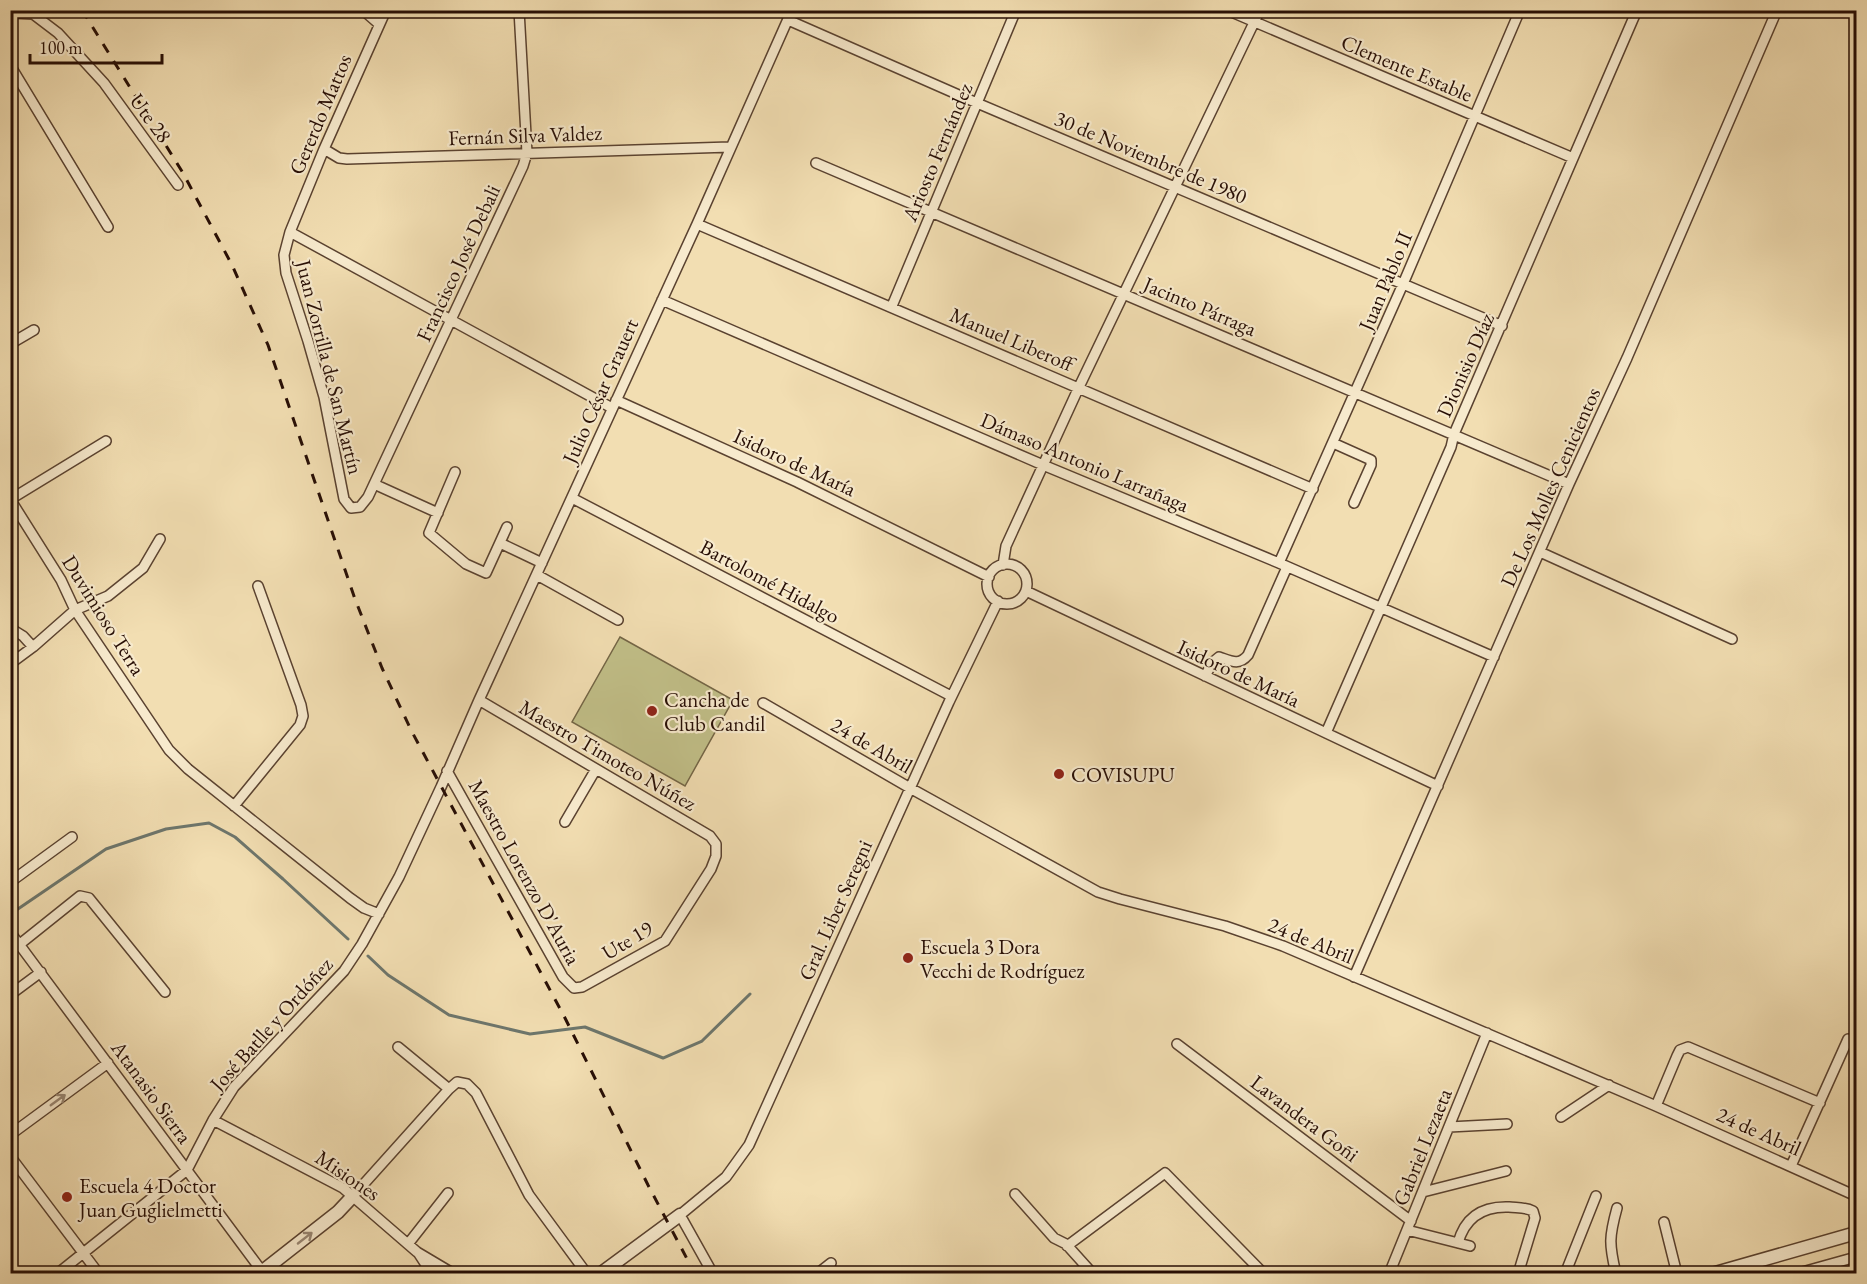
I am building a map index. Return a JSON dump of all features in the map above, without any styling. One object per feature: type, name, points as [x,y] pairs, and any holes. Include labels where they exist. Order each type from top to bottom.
[{"type":"street","points":[[363,10],[379,24]]},
{"type":"street","name":"Gererdo Mattos","points":[[290,232],[386,10]]},
{"type":"street","name":"Francisco José Debali","points":[[351,508],[356,509],[364,503],[374,484],[523,166],[527,153],[519,10]]},
{"type":"street","name":"Ariosto Fernández","points":[[892,306],[1016,10]]},
{"type":"street","name":"Clemente Estable","points":[[1227,10],[1573,158]]},
{"type":"street","points":[[1003,565],[1006,546],[1079,387],[1260,10]]},
{"type":"street","name":"Juan Pablo II","points":[[1205,676],[1219,657],[1239,663],[1248,655],[1313,489],[1520,10]]},
{"type":"street","name":"Dionisio Díaz","points":[[1326,733],[1451,447],[1454,434],[1637,10]]},
{"type":"street","name":"De Los Molles Cenicientos","points":[[1354,977],[1778,10]]},
{"type":"street","name":"Ute 28","points":[[10,13],[33,14],[58,33],[104,83],[178,185]]},
{"type":"street","name":"30 de Noviembre de 1980","points":[[790,15],[977,103],[1502,326]]},
{"type":"street","name":"Julio César Grauert","points":[[441,787],[790,15]]},
{"type":"street","points":[[10,65],[108,227]]},
{"type":"street","name":"Fernán Silva Valdez","points":[[324,149],[339,158],[347,159],[730,147]]},
{"type":"street","name":"Jacinto Párraga","points":[[816,163],[1569,484]]},
{"type":"street","name":"Manuel Liberoff","points":[[697,224],[1313,489]]},
{"type":"street","name":"Isidoro de María","points":[[290,232],[451,322],[614,404],[796,482],[989,577]]},
{"type":"street","name":"Juan Zorrilla de San Martín","points":[[290,232],[284,255],[286,273],[324,397],[344,499],[351,508]]},
{"type":"street","name":"Dámaso Antonio Larrañaga","points":[[662,300],[1494,657]]},
{"type":"street","points":[[10,344],[34,330]]},
{"type":"street","points":[[11,499],[106,441]]},
{"type":"street","points":[[1333,443],[1371,460],[1371,465],[1354,502]]},
{"type":"street","points":[[455,471],[429,533],[466,564],[486,573],[507,527]]},
{"type":"street","points":[[374,484],[438,513]]},
{"type":"street","name":"Bartolomé Hidalgo","points":[[572,498],[951,696]]},
{"type":"street","name":"Duvimioso Terra","points":[[11,499],[56,571],[75,610],[169,750],[188,769],[350,898],[364,908],[379,914]]},
{"type":"street","points":[[10,664],[75,610],[108,596],[143,568],[160,539]]},
{"type":"street","points":[[500,543],[542,562]]},
{"type":"street","points":[[1540,552],[1732,639]]},
{"type":"street","points":[[1003,565],[1014,565],[1023,571],[1027,581],[1026,591],[1016,602],[1007,604],[998,601],[988,588],[989,577],[994,569],[1003,565]]},
{"type":"street","points":[[537,575],[618,620]]},
{"type":"street","points":[[234,806],[300,725],[303,716],[258,586]]},
{"type":"street","name":"Isidoro de María","points":[[1026,591],[1438,786]]},
{"type":"street","name":"Gral. Liber Seregni","points":[[681,1215],[726,1177],[749,1145],[951,696],[998,601]]},
{"type":"street","points":[[10,628],[23,636],[33,647]]},
{"type":"street","name":"Maestro Timoteo Núñez","points":[[479,700],[703,831],[714,839],[716,844]]},
{"type":"street","name":"24 de Abril","points":[[763,703],[1098,892],[1120,900],[1244,932],[1283,946],[1609,1085],[1857,1196]]},
{"type":"street","points":[[564,822],[596,769]]},
{"type":"street","name":"Maestro Lorenzo D'Auria","points":[[447,771],[563,977],[574,988]]},
{"type":"street","name":"José Batlle y Ordóñez","points":[[57,1274],[187,1170],[213,1120],[244,1074],[344,971],[379,914],[441,787]]},
{"type":"street","points":[[10,886],[13,880],[72,837]]},
{"type":"street","name":"Ute 19","points":[[574,988],[582,987],[665,941],[711,869],[716,856],[716,844]]},
{"type":"street","points":[[20,944],[80,896],[89,898],[165,993]]},
{"type":"street","name":"Atanasio Sierra","points":[[10,932],[261,1273]]},
{"type":"street","points":[[10,995],[41,972]]},
{"type":"street","name":"Gabriel Lezaeta","points":[[1389,1274],[1487,1033]]},
{"type":"street","points":[[1791,1166],[1848,1040]]},
{"type":"street","name":"Lavandera Goñi","points":[[1177,1044],[1411,1221]]},
{"type":"street","points":[[398,1047],[449,1089]]},
{"type":"street","points":[[1656,1106],[1680,1050],[1688,1047],[1820,1103]]},
{"type":"street","points":[[10,1135],[108,1063]]},
{"type":"street","points":[[261,1273],[338,1212],[457,1082],[467,1084],[476,1093],[529,1196],[587,1274]]},
{"type":"street","points":[[1561,1117],[1609,1085]]},
{"type":"street","name":"Misiones","points":[[213,1120],[334,1183],[353,1196],[417,1252],[453,1274]]},
{"type":"street","points":[[1449,1127],[1507,1124]]},
{"type":"street","points":[[10,1156],[99,1274]]},
{"type":"street","points":[[1423,1192],[1506,1171]]},
{"type":"street","points":[[1067,1246],[1165,1173],[1264,1274]]},
{"type":"street","points":[[408,1244],[448,1193]]},
{"type":"street","points":[[1015,1194],[1054,1238],[1067,1246],[1092,1274]]},
{"type":"street","points":[[1565,1274],[1596,1196]]},
{"type":"street","points":[[1458,1243],[1465,1225],[1481,1211],[1504,1207],[1527,1208],[1533,1211],[1535,1218],[1518,1274]]},
{"type":"street","points":[[1616,1274],[1610,1247],[1610,1232],[1617,1208]]},
{"type":"street","points":[[600,1274],[681,1215],[712,1274]]},
{"type":"street","points":[[1664,1222],[1677,1274]]},
{"type":"street","points":[[1407,1230],[1470,1246]]},
{"type":"street","points":[[1712,1274],[1746,1269],[1857,1233]]},
{"type":"street","points":[[417,1252],[432,1274]]},
{"type":"street","points":[[1795,1274],[1857,1257]]},
{"type":"street","points":[[817,1274],[831,1263]]},
{"type":"shaded area","name":"Cancha de Club Candil","points":[[620,637],[733,700],[685,786],[572,722]]},
{"type":"waterway","points":[[15,911],[106,849],[166,829],[209,823],[235,837],[348,939]]},
{"type":"waterway","points":[[368,956],[388,975],[449,1015],[530,1034],[585,1027],[663,1058],[702,1041],[750,994]]},
{"type":"railway","points":[[82,10],[183,173],[232,265],[268,345],[355,599],[382,668],[411,730],[565,1018],[695,1274]]},
{"type":"place","name":"Cancha de Club Candil","points":[[652,711]]},
{"type":"place","name":"COVISUPU","points":[[1059,774]]},
{"type":"place","name":"Escuela 3 Dora Vecchi de Rodríguez","points":[[908,958]]},
{"type":"place","name":"Escuela 4 Doctor Juan Guglielmetti","points":[[67,1197]]}]
